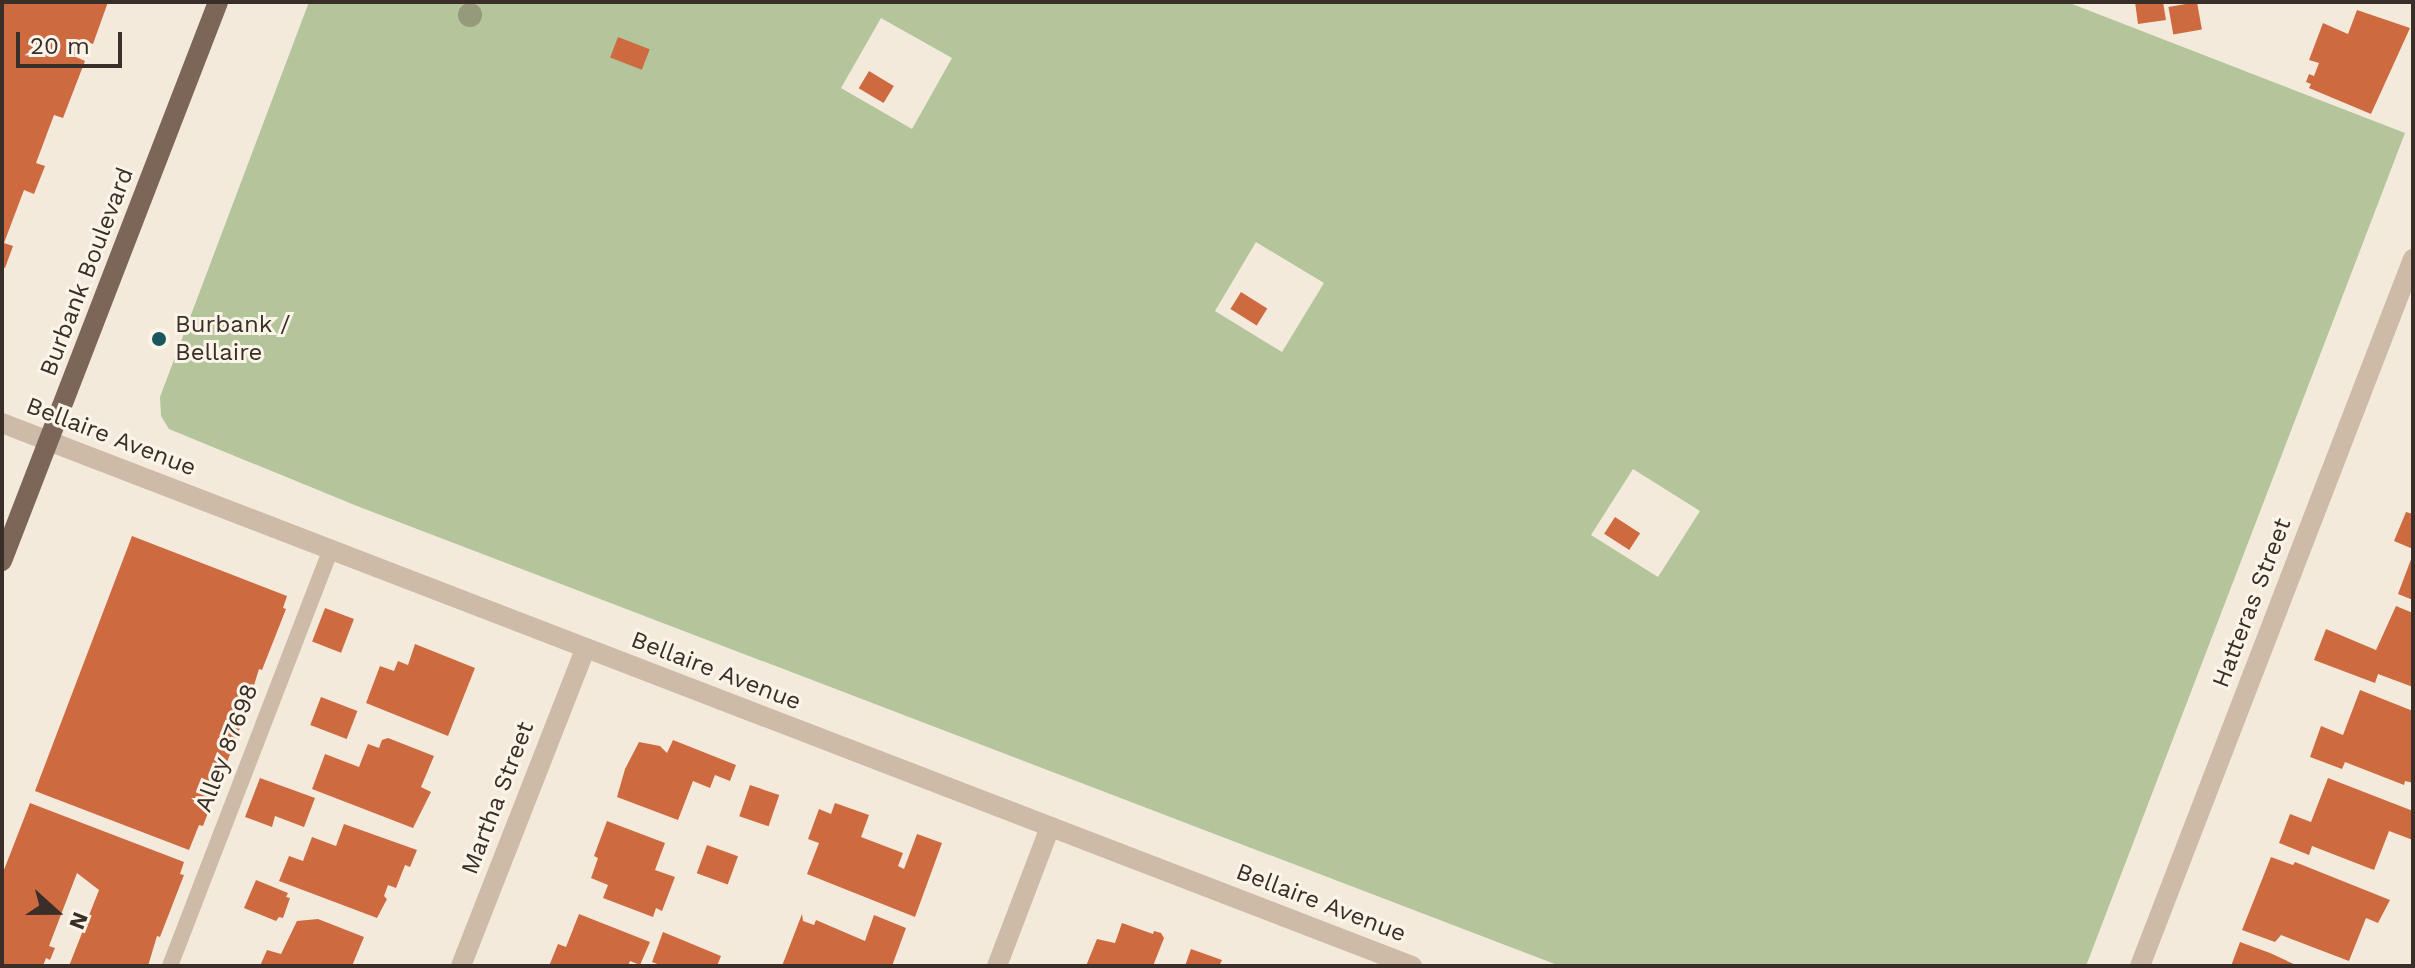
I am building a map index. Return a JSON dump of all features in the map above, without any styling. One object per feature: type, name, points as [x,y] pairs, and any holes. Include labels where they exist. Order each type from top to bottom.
[{"type":"main road","name":"Burbank Boulevard","points":[[2,561],[218,2]]},
{"type":"street","name":"Hatteras Street","points":[[2140,966],[2413,259]]},
{"type":"street","name":"Bellaire Avenue","points":[[2,423],[1412,966]]},
{"type":"street","name":"Martha Street","points":[[461,966],[585,649]]},
{"type":"street","points":[[997,966],[1050,827]]},
{"type":"lane","name":"Alley 87698","points":[[170,966],[331,548]]},
{"type":"green space","points":[[309,2],[2067,2],[2405,133],[2086,966],[1560,966],[357,506],[169,429],[161,416],[160,397]],"holes":[[[881,18],[952,58],[912,129],[841,88]],[[1256,242],[1324,283],[1282,352],[1215,311]],[[1633,469],[1700,511],[1658,577],[1591,535]]]},
{"type":"building","points":[[2,2],[108,2],[93,44],[82,40],[76,57],[85,61],[63,118],[54,115],[36,163],[45,166],[34,194],[24,190],[4,243],[13,246],[5,268],[2,267]]},
{"type":"building","points":[[2135,2],[2163,2],[2166,20],[2138,24]]},
{"type":"building","points":[[2197,2],[2202,30],[2173,35],[2168,7]]},
{"type":"building","points":[[2357,10],[2410,28],[2371,114],[2309,88],[2311,84],[2306,82],[2309,74],[2314,76],[2319,63],[2309,60],[2323,23],[2348,34]]},
{"type":"building","points":[[618,37],[650,49],[642,70],[610,58]]},
{"type":"building","points":[[869,71],[894,86],[884,103],[859,88]]},
{"type":"building","points":[[1241,292],[1267,308],[1257,325],[1230,309]]},
{"type":"building","points":[[2406,512],[2413,514],[2413,549],[2394,541]]},
{"type":"building","points":[[1615,517],[1640,533],[1629,550],[1604,534]]},
{"type":"building","points":[[132,536],[287,596],[283,608],[286,609],[262,670],[259,669],[248,705],[245,704],[240,719],[243,720],[203,826],[199,825],[189,850],[35,791]]},
{"type":"building","points":[[2413,554],[2413,600],[2398,594]]},
{"type":"building","points":[[2396,606],[2413,613],[2413,687],[2378,674],[2375,683],[2314,660],[2326,629],[2376,650]]},
{"type":"building","points":[[325,608],[354,619],[341,653],[312,642]]},
{"type":"building","points":[[415,644],[475,668],[448,736],[366,703],[380,666],[394,671],[398,661],[408,665]]},
{"type":"building","points":[[2360,690],[2413,711],[2413,783],[2405,781],[2404,785],[2345,762],[2342,769],[2310,757],[2321,726],[2343,735]]},
{"type":"building","points":[[321,697],[357,711],[347,739],[310,725]]},
{"type":"building","points":[[388,738],[434,756],[421,787],[431,792],[413,828],[312,789],[325,754],[359,767],[368,744],[379,748],[382,740]]},
{"type":"building","points":[[673,740],[736,765],[730,781],[715,775],[710,788],[693,781],[678,820],[617,797],[625,769],[639,742],[660,746],[667,753]]},
{"type":"building","points":[[260,778],[315,798],[304,827],[275,816],[272,827],[245,817]]},
{"type":"building","points":[[2328,778],[2413,811],[2413,840],[2389,831],[2374,870],[2312,846],[2309,855],[2279,843],[2290,814],[2311,822]]},
{"type":"building","points":[[750,785],[779,795],[769,826],[739,816]]},
{"type":"building","points":[[30,803],[184,862],[180,874],[184,875],[160,937],[157,936],[148,966],[69,966],[99,890],[77,873],[49,946],[55,948],[50,960],[46,958],[43,966],[2,966],[2,875]]},
{"type":"building","points":[[835,803],[869,815],[861,837],[903,853],[898,866],[904,869],[917,834],[942,843],[915,917],[807,874],[819,843],[808,839],[819,809],[831,814]]},
{"type":"building","points":[[607,821],[665,843],[655,870],[675,877],[662,911],[656,908],[653,917],[603,898],[608,885],[591,878],[598,858],[594,856]]},
{"type":"building","points":[[344,824],[417,850],[410,867],[405,865],[396,888],[388,885],[384,896],[387,899],[377,918],[279,881],[289,856],[303,861],[312,837],[336,846]]},
{"type":"building","points":[[707,845],[738,856],[728,884],[697,873]]},
{"type":"building","points":[[2271,857],[2293,865],[2295,862],[2390,900],[2378,923],[2366,918],[2349,961],[2281,935],[2275,942],[2242,930]]},
{"type":"building","points":[[256,880],[288,893],[286,897],[290,898],[283,918],[279,917],[276,921],[244,908]]},
{"type":"building","points":[[579,914],[650,942],[640,965],[630,961],[628,966],[549,966],[558,944],[566,947]]},
{"type":"building","points":[[802,914],[803,921],[814,925],[816,920],[865,941],[874,915],[906,928],[892,966],[782,966]]},
{"type":"building","points":[[318,919],[364,937],[352,966],[260,966],[267,950],[281,954],[297,921]]},
{"type":"building","points":[[1122,923],[1153,934],[1154,931],[1161,933],[1164,938],[1153,966],[1086,966],[1097,939],[1115,943]]},
{"type":"building","points":[[663,932],[721,956],[717,966],[663,966],[652,962]]},
{"type":"building","points":[[2240,942],[2270,953],[2298,966],[2231,966]]},
{"type":"building","points":[[1191,949],[1222,960],[1219,966],[1185,966]]},
{"type":"place","name":"Burbank / Bellaire","points":[[159,339]]}]
